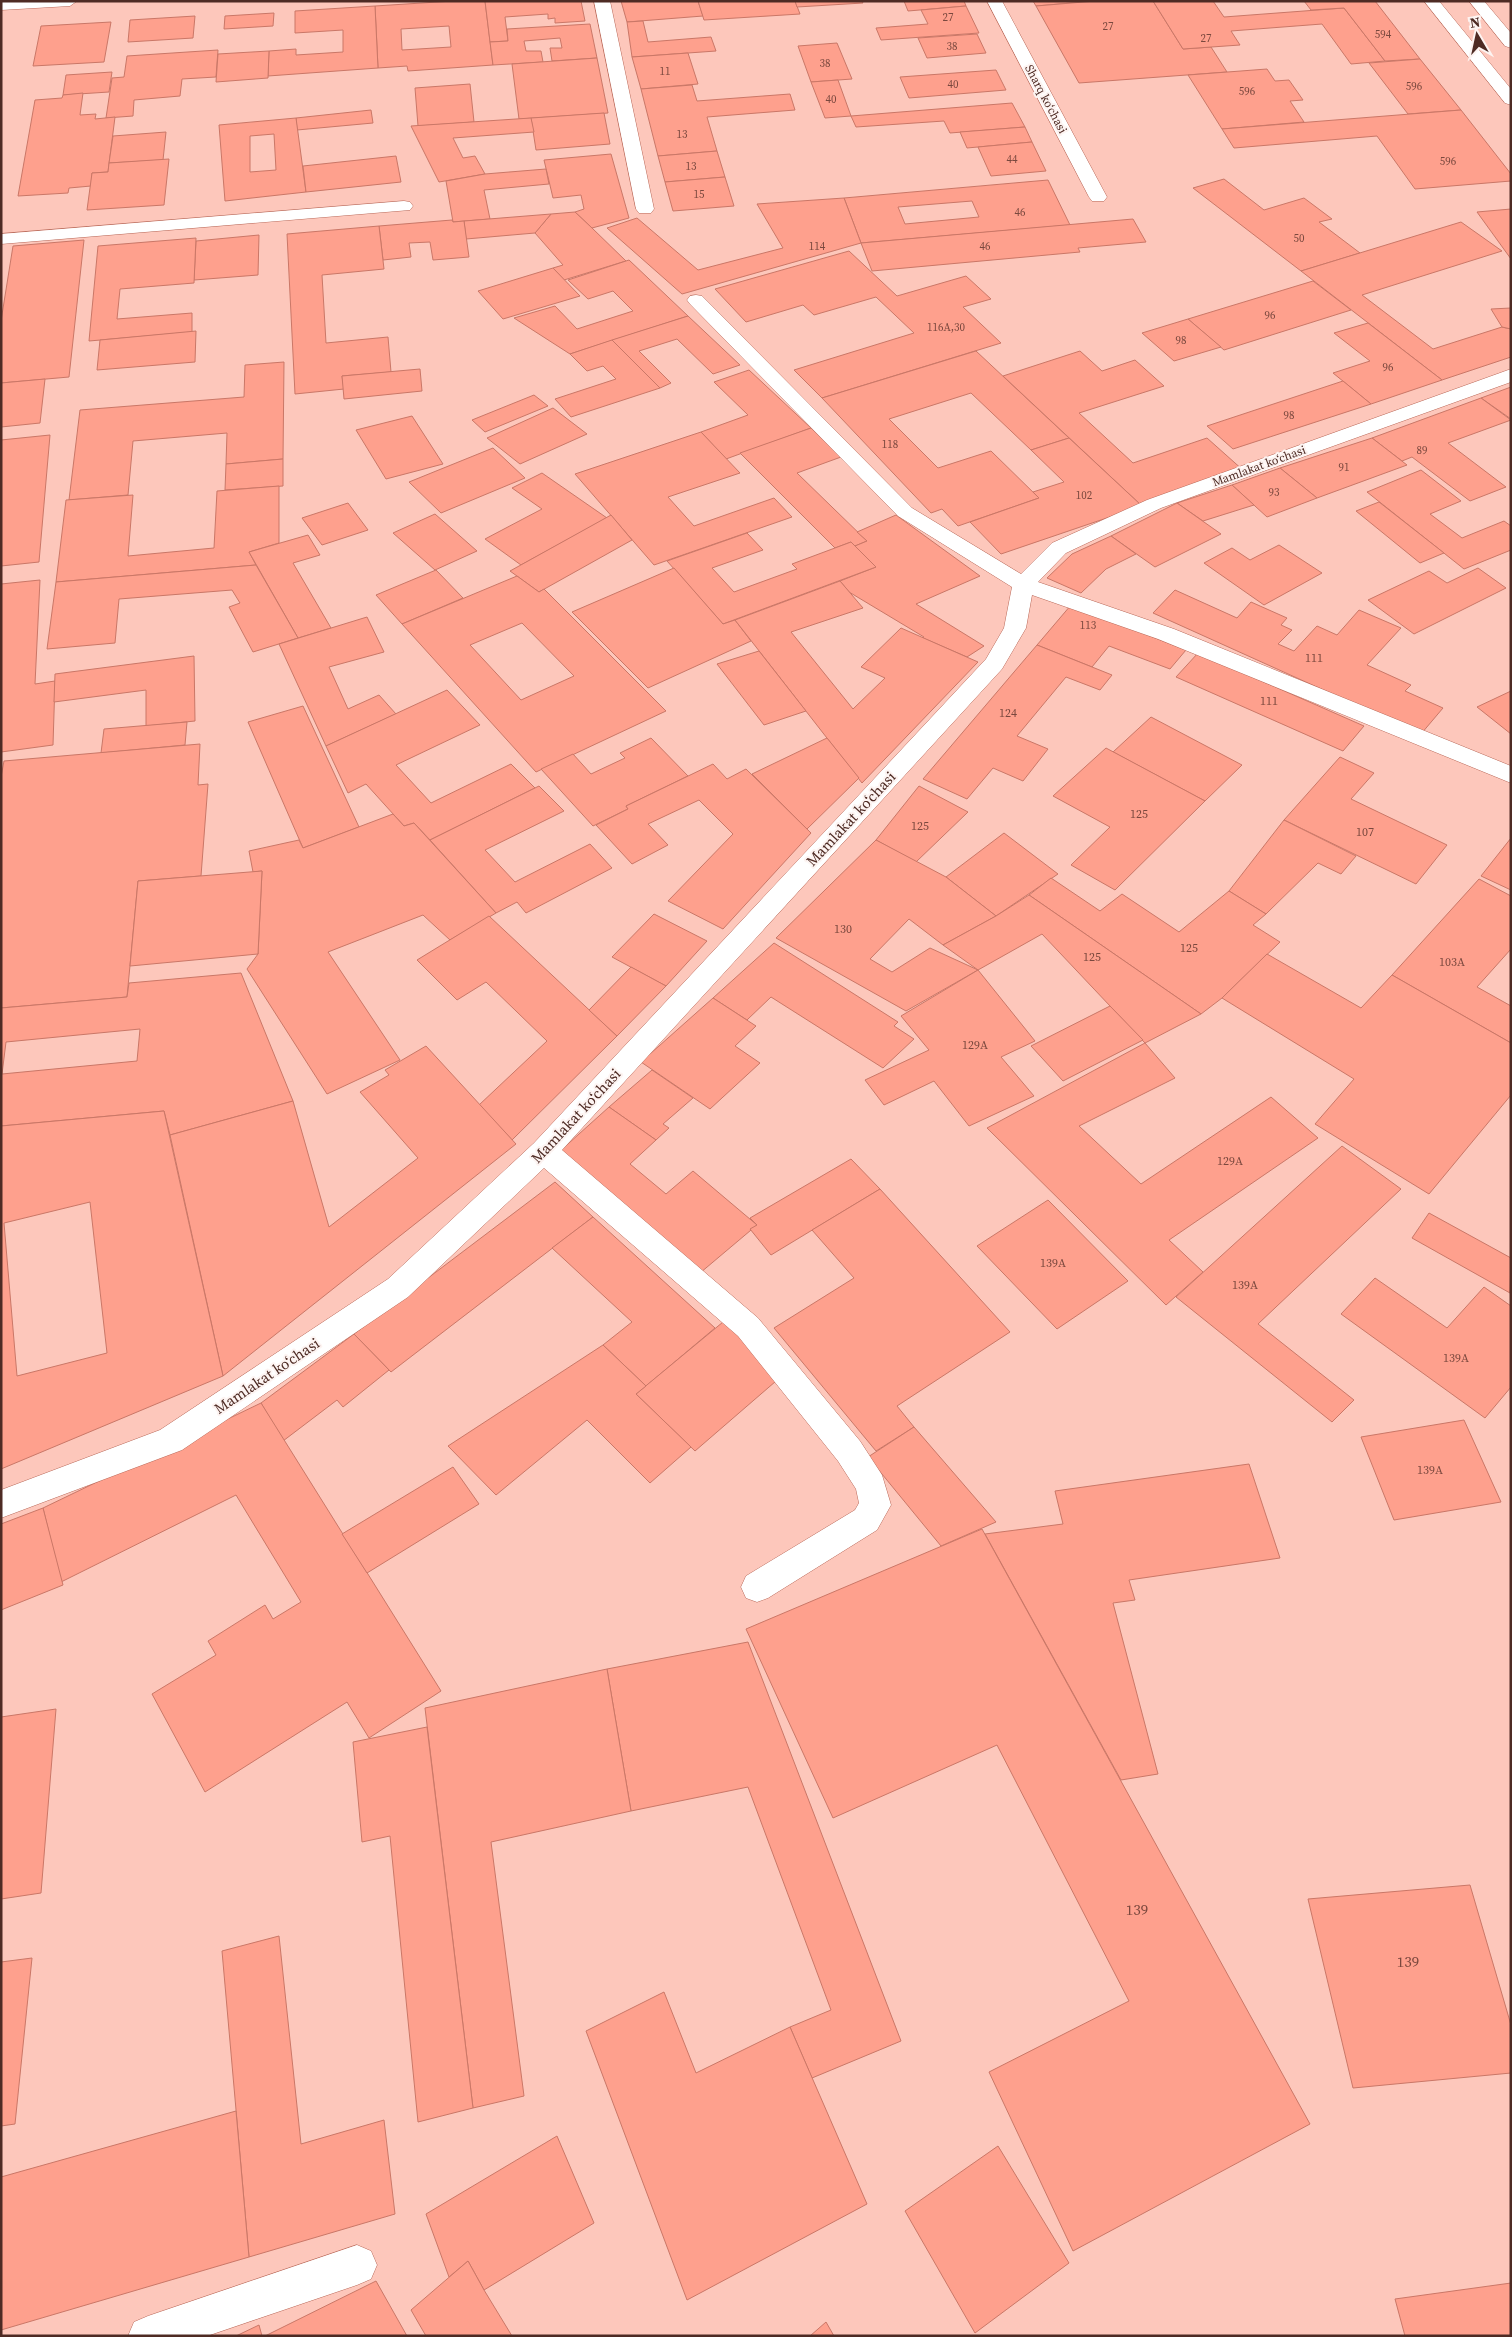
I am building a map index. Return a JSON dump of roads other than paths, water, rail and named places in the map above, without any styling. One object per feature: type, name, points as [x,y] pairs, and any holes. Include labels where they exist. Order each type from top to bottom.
[{"type":"street","points":[[1,5],[70,1]]},
{"type":"street","points":[[602,1],[646,210]]},
{"type":"street","name":"Sharq koʻchasi","points":[[994,1],[1098,197]]},
{"type":"street","points":[[1431,1],[1511,100]]},
{"type":"street","points":[[1476,1],[1511,43]]},
{"type":"street","points":[[1,239],[404,206]]},
{"type":"street","points":[[696,300],[905,512],[1024,584],[1166,634],[1511,775]]},
{"type":"street","name":"Mamlakat koʻchasi","points":[[1,1504],[171,1440],[398,1288],[544,1151],[994,664],[1015,628],[1024,584],[1059,548],[1154,504],[1511,375]]},
{"type":"street","points":[[544,1151],[748,1327],[849,1451],[871,1485],[874,1505],[866,1520],[757,1587]]},
{"type":"street","points":[[148,2336],[357,2265]]}]
